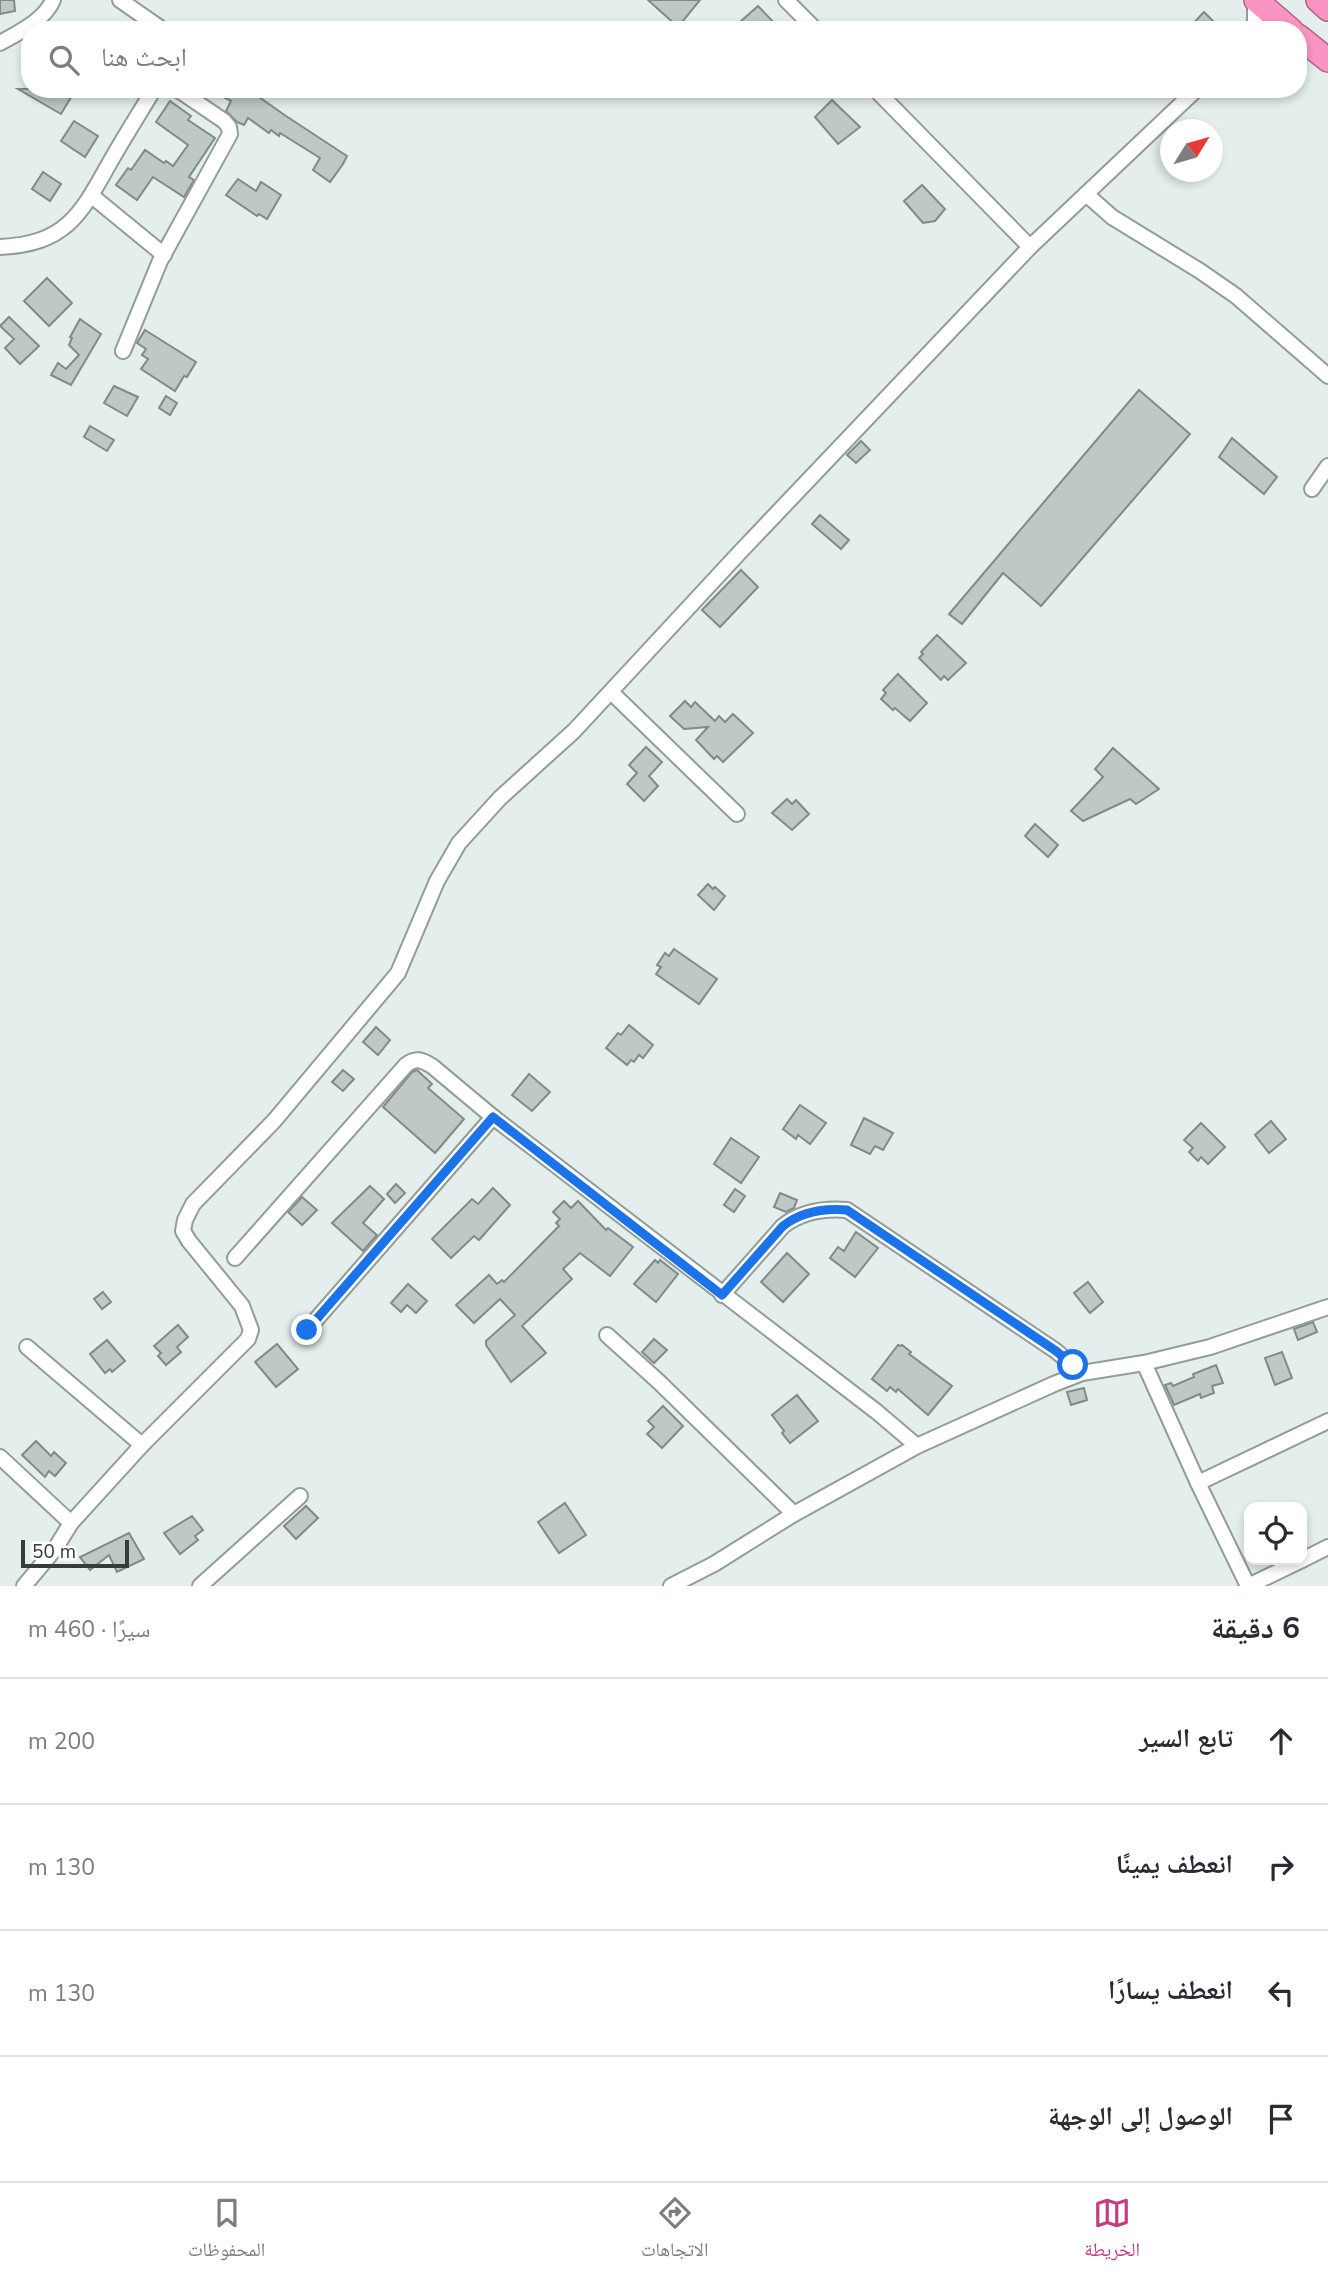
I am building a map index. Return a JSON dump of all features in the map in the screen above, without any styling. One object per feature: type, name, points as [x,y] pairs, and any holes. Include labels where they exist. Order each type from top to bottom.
[{"type":"highway","points":[[1255,0],[1280,21]]},
{"type":"highway","points":[[1318,0],[1328,9]]},
{"type":"highway","points":[[1307,43],[1328,60]]},
{"type":"street","points":[[35,21],[51,6],[53,0]]},
{"type":"street","points":[[120,0],[150,21]]},
{"type":"street","points":[[786,0],[807,21]]},
{"type":"street","points":[[1255,0],[1255,21]]},
{"type":"street","points":[[0,43],[21,32]]},
{"type":"street","points":[[0,247],[26,246],[71,223],[92,196],[149,98]]},
{"type":"street","points":[[124,351],[164,255],[230,134],[224,121],[190,98]]},
{"type":"street","points":[[884,98],[1030,247]]},
{"type":"street","points":[[24,1586],[55,1549],[71,1523],[142,1445],[223,1367],[248,1339],[251,1330],[242,1306],[183,1231],[184,1220],[193,1204],[274,1121],[398,973],[437,881],[459,843],[500,798],[575,731],[741,551],[1030,247],[1187,98]]},
{"type":"street","points":[[1086,194],[1123,224],[1236,296],[1328,376]]},
{"type":"street","points":[[92,196],[164,255]]},
{"type":"street","points":[[1312,489],[1328,466]]},
{"type":"street","points":[[611,692],[737,814]]},
{"type":"street","points":[[234,1258],[413,1060],[421,1059],[918,1446]]},
{"type":"street","points":[[307,1330],[493,1117]]},
{"type":"street","points":[[722,1295],[791,1219],[810,1212],[847,1210],[1056,1351],[1082,1373]]},
{"type":"street","points":[[671,1586],[918,1446],[1082,1373],[1144,1363],[1210,1347],[1327,1311]]},
{"type":"street","points":[[607,1335],[794,1514]]},
{"type":"street","points":[[27,1348],[142,1445]]},
{"type":"street","points":[[1144,1363],[1248,1586],[1292,1565]]},
{"type":"street","points":[[1198,1483],[1328,1421]]},
{"type":"street","points":[[0,1457],[71,1523]]},
{"type":"street","points":[[200,1586],[300,1496]]},
{"type":"street","points":[[1307,1558],[1328,1547]]},
{"type":"building","points":[[0,0],[14,0],[15,11],[0,14]]},
{"type":"building","points":[[648,0],[700,0],[683,21],[671,21]]},
{"type":"building","points":[[758,6],[772,21],[741,21]]},
{"type":"building","points":[[1204,12],[1213,21],[1196,21]]},
{"type":"building","points":[[33,98],[71,98],[61,114]]},
{"type":"building","points":[[226,98],[260,98],[347,156],[343,164],[330,182],[313,170],[320,158],[280,133],[279,136],[271,130],[269,133],[248,118],[244,125],[237,122],[226,111],[231,101]]},
{"type":"building","points":[[832,100],[860,127],[838,144],[815,117]]},
{"type":"building","points":[[170,101],[191,116],[188,120],[215,138],[189,177],[194,180],[184,197],[153,177],[137,200],[116,185],[128,168],[131,170],[145,150],[173,166],[188,145],[156,122]]},
{"type":"building","points":[[74,121],[98,136],[85,157],[61,141]]},
{"type":"building","points":[[43,172],[61,184],[50,201],[32,189]]},
{"type":"building","points":[[238,179],[256,191],[261,182],[281,195],[267,219],[259,214],[257,216],[226,195]]},
{"type":"building","points":[[922,185],[945,209],[935,221],[923,223],[904,201]]},
{"type":"building","points":[[47,278],[72,303],[49,326],[24,301]]},
{"type":"building","points":[[9,317],[39,346],[20,364],[5,348],[14,339],[0,326]]},
{"type":"building","points":[[80,319],[101,334],[71,385],[51,375],[58,363],[66,369],[79,355],[69,345],[72,338],[70,337]]},
{"type":"building","points":[[145,330],[196,362],[175,391],[141,369],[148,359],[142,355],[146,349],[137,343]]},
{"type":"building","points":[[114,386],[138,397],[127,416],[104,403]]},
{"type":"building","points":[[1139,390],[1190,434],[1041,606],[1003,573],[962,624],[949,614]]},
{"type":"building","points":[[166,396],[177,403],[170,415],[159,408]]},
{"type":"building","points":[[90,426],[114,440],[107,451],[84,437]]},
{"type":"building","points":[[1232,438],[1277,477],[1264,494],[1219,457]]},
{"type":"building","points":[[861,441],[870,450],[856,463],[847,455]]},
{"type":"building","points":[[820,515],[849,540],[841,549],[812,524]]},
{"type":"building","points":[[741,570],[758,587],[720,627],[702,610]]},
{"type":"building","points":[[937,635],[966,663],[948,680],[944,676],[941,680],[919,658],[923,654],[921,652]]},
{"type":"building","points":[[898,674],[927,703],[910,721],[881,699],[886,693],[883,690]]},
{"type":"building","points":[[685,701],[691,707],[695,702],[715,721],[719,716],[725,722],[733,714],[753,733],[723,762],[717,756],[714,759],[696,740],[708,727],[684,729],[670,716]]},
{"type":"building","points":[[646,747],[662,762],[649,776],[658,786],[644,801],[627,784],[637,773],[629,765]]},
{"type":"building","points":[[1113,748],[1159,789],[1136,804],[1130,799],[1083,821],[1071,811],[1103,777],[1095,769]]},
{"type":"building","points":[[787,799],[792,804],[796,800],[809,814],[792,830],[772,813]]},
{"type":"building","points":[[1035,824],[1058,845],[1048,857],[1025,836]]},
{"type":"building","points":[[708,884],[725,896],[714,910],[698,895]]},
{"type":"building","points":[[674,949],[717,979],[699,1004],[656,974],[661,967],[657,965],[665,953],[669,956]]},
{"type":"building","points":[[629,1025],[653,1045],[643,1058],[639,1055],[634,1062],[631,1060],[627,1065],[606,1048],[618,1033],[621,1035]]},
{"type":"building","points":[[376,1027],[390,1040],[378,1055],[363,1042]]},
{"type":"building","points":[[343,1070],[354,1079],[343,1091],[332,1082]]},
{"type":"building","points":[[417,1070],[432,1084],[428,1088],[464,1119],[435,1153],[383,1107],[412,1072]]},
{"type":"building","points":[[529,1074],[550,1092],[532,1111],[512,1095]]},
{"type":"building","points":[[800,1105],[826,1123],[810,1144],[798,1135],[796,1139],[783,1129]]},
{"type":"building","points":[[864,1118],[893,1133],[883,1150],[875,1146],[870,1154],[851,1145]]},
{"type":"building","points":[[1271,1121],[1286,1139],[1269,1153],[1255,1135]]},
{"type":"building","points":[[1201,1123],[1225,1147],[1208,1164],[1201,1157],[1198,1161],[1189,1152],[1193,1148],[1184,1140]]},
{"type":"building","points":[[731,1138],[759,1157],[741,1183],[714,1164]]},
{"type":"building","points":[[396,1184],[405,1193],[395,1203],[387,1194]]},
{"type":"building","points":[[370,1186],[384,1199],[363,1223],[377,1235],[363,1251],[332,1223]]},
{"type":"building","points":[[493,1188],[510,1205],[479,1240],[474,1236],[451,1258],[432,1239],[472,1199],[478,1204]]},
{"type":"building","points":[[735,1189],[745,1196],[734,1212],[724,1205]]},
{"type":"building","points":[[780,1193],[797,1200],[794,1208],[786,1212],[774,1207]]},
{"type":"building","points":[[302,1197],[317,1210],[302,1225],[288,1212]]},
{"type":"building","points":[[564,1201],[571,1208],[578,1201],[606,1230],[608,1228],[633,1247],[610,1276],[580,1253],[563,1269],[572,1279],[522,1326],[546,1353],[511,1382],[486,1341],[515,1315],[500,1299],[474,1323],[456,1305],[489,1275],[497,1284],[502,1280],[504,1282],[559,1226],[556,1223],[560,1219],[553,1212]]},
{"type":"building","points":[[856,1232],[878,1248],[855,1277],[830,1258],[838,1247],[844,1251]]},
{"type":"building","points":[[787,1253],[809,1274],[783,1302],[761,1282]]},
{"type":"building","points":[[655,1260],[658,1263],[660,1260],[678,1274],[656,1302],[634,1284]]},
{"type":"building","points":[[1088,1282],[1103,1302],[1090,1313],[1074,1293]]},
{"type":"building","points":[[408,1284],[427,1301],[416,1313],[407,1305],[401,1312],[391,1303]]},
{"type":"building","points":[[103,1292],[111,1302],[102,1309],[94,1299]]},
{"type":"building","points":[[1313,1322],[1317,1332],[1298,1340],[1294,1329]]},
{"type":"building","points":[[178,1325],[188,1337],[177,1347],[181,1352],[166,1365],[158,1356],[161,1353],[154,1346]]},
{"type":"building","points":[[654,1339],[667,1350],[654,1363],[642,1352]]},
{"type":"building","points":[[107,1340],[125,1361],[112,1372],[110,1369],[105,1373],[90,1354]]},
{"type":"building","points":[[277,1344],[298,1369],[276,1387],[255,1362]]},
{"type":"building","points":[[898,1345],[902,1345],[911,1352],[909,1354],[952,1386],[928,1415],[898,1389],[896,1392],[890,1387],[887,1391],[872,1379]]},
{"type":"building","points":[[1282,1352],[1292,1378],[1275,1385],[1265,1358]]},
{"type":"building","points":[[1216,1365],[1223,1383],[1212,1386],[1214,1393],[1201,1398],[1200,1394],[1174,1405],[1165,1385],[1171,1383],[1173,1386]]},
{"type":"building","points":[[1084,1388],[1087,1400],[1071,1405],[1067,1392]]},
{"type":"building","points":[[797,1395],[818,1421],[790,1443],[772,1415]]},
{"type":"building","points":[[663,1406],[683,1426],[662,1448],[647,1434],[654,1427],[648,1421]]},
{"type":"building","points":[[36,1441],[51,1456],[54,1452],[66,1463],[55,1476],[49,1471],[45,1477],[22,1455]]},
{"type":"building","points":[[565,1503],[586,1535],[559,1553],[538,1522]]},
{"type":"building","points":[[306,1506],[318,1518],[296,1539],[284,1526]]},
{"type":"building","points":[[192,1516],[203,1530],[195,1536],[198,1540],[180,1554],[164,1533]]},
{"type":"building","points":[[129,1533],[144,1559],[117,1572],[109,1555],[90,1570],[80,1557]]},
{"type":"route","points":[[307,1330],[493,1117],[722,1295],[791,1219],[810,1212],[847,1210],[1073,1365]]}]
